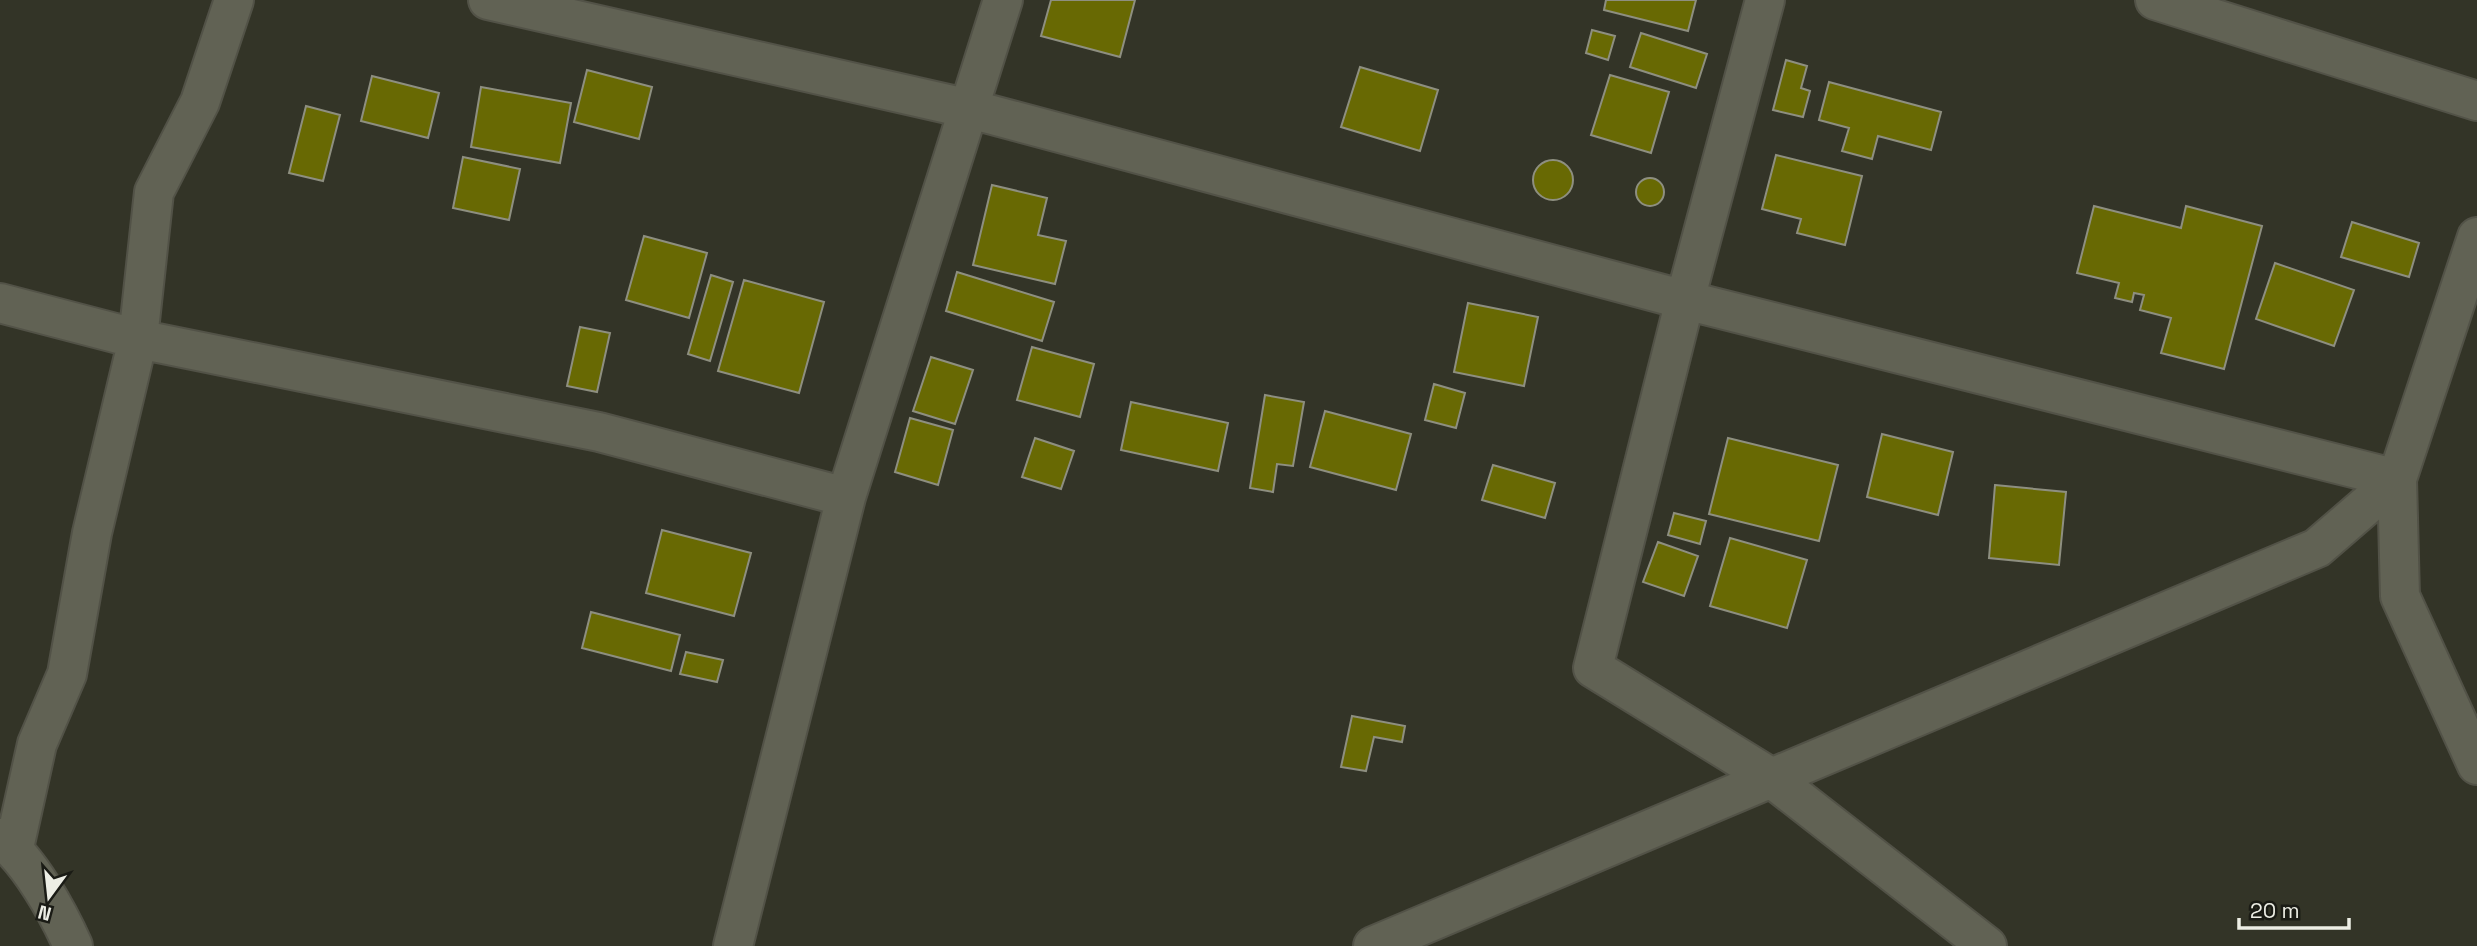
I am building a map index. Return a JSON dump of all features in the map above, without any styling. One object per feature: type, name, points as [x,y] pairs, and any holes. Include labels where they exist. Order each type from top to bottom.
[{"type":"street","points":[[73,946],[63,925],[7,843],[37,744],[67,674],[92,533],[138,339],[154,191],[200,103],[234,0]]},
{"type":"street","points":[[488,0],[970,109],[1685,300],[2397,479]]},
{"type":"street","points":[[733,946],[846,497],[1003,0]]},
{"type":"street","points":[[1765,0],[1685,300],[1593,668],[1770,777],[1987,946]]},
{"type":"street","points":[[2155,0],[2477,101]]},
{"type":"street","points":[[2477,237],[2397,479],[2400,596],[2477,765]]},
{"type":"street","points":[[0,303],[138,339],[600,432],[846,497]]},
{"type":"street","points":[[1373,946],[2318,548],[2397,479]]},
{"type":"building","points":[[1051,0],[1135,0],[1120,57],[1041,36]]},
{"type":"building","points":[[1606,0],[1696,0],[1688,31],[1604,10]]},
{"type":"building","points":[[1592,30],[1615,36],[1608,60],[1586,53]]},
{"type":"building","points":[[1641,33],[1707,54],[1696,88],[1630,67]]},
{"type":"building","points":[[1786,60],[1807,66],[1801,88],[1810,91],[1803,117],[1773,110]]},
{"type":"building","points":[[1360,67],[1438,90],[1420,151],[1341,127]]},
{"type":"building","points":[[587,70],[652,87],[639,139],[574,122]]},
{"type":"building","points":[[1610,75],[1669,92],[1651,153],[1591,135]]},
{"type":"building","points":[[372,76],[439,93],[428,138],[361,121]]},
{"type":"building","points":[[1829,82],[1941,112],[1931,150],[1878,136],[1872,159],[1842,151],[1849,128],[1819,120]]},
{"type":"building","points":[[481,87],[571,103],[560,163],[471,147]]},
{"type":"building","points":[[306,106],[340,115],[323,181],[289,173]]},
{"type":"building","points":[[1776,155],[1862,176],[1845,245],[1797,233],[1801,219],[1762,209]]},
{"type":"building","points":[[463,157],[520,169],[509,220],[453,208]]},
{"type":"building","points":[[1553,160],[1567,166],[1573,180],[1567,194],[1553,200],[1539,194],[1533,180],[1539,166]]},
{"type":"building","points":[[1650,178],[1660,182],[1664,192],[1660,202],[1650,206],[1640,202],[1636,192],[1640,182]]},
{"type":"building","points":[[992,185],[1047,198],[1038,235],[1066,241],[1055,284],[973,265]]},
{"type":"building","points":[[2094,206],[2181,228],[2186,206],[2262,226],[2224,369],[2161,353],[2171,318],[2140,310],[2144,295],[2134,293],[2132,302],[2115,298],[2119,283],[2077,273]]},
{"type":"building","points":[[2352,222],[2419,243],[2409,277],[2341,257]]},
{"type":"building","points":[[644,236],[707,253],[689,318],[626,300]]},
{"type":"building","points":[[2275,263],[2354,290],[2334,346],[2256,319]]},
{"type":"building","points":[[957,272],[1054,302],[1042,341],[946,311]]},
{"type":"building","points":[[711,275],[733,282],[710,361],[688,354]]},
{"type":"building","points":[[744,280],[824,302],[799,393],[718,371]]},
{"type":"building","points":[[1468,303],[1538,317],[1524,386],[1454,372]]},
{"type":"building","points":[[580,327],[610,333],[597,392],[567,386]]},
{"type":"building","points":[[1032,347],[1094,364],[1080,417],[1017,400]]},
{"type":"building","points":[[931,357],[973,370],[955,424],[913,411]]},
{"type":"building","points":[[1434,384],[1465,393],[1456,428],[1425,420]]},
{"type":"building","points":[[1265,395],[1304,402],[1293,466],[1277,464],[1273,492],[1250,488]]},
{"type":"building","points":[[1131,402],[1228,423],[1218,471],[1121,450]]},
{"type":"building","points":[[1325,411],[1411,434],[1396,490],[1310,467]]},
{"type":"building","points":[[910,418],[953,430],[938,485],[895,472]]},
{"type":"building","points":[[1882,434],[1953,452],[1938,515],[1867,497]]},
{"type":"building","points":[[1035,438],[1074,451],[1061,489],[1022,477]]},
{"type":"building","points":[[1728,438],[1838,465],[1819,541],[1709,514]]},
{"type":"building","points":[[1493,465],[1555,483],[1545,518],[1482,500]]},
{"type":"building","points":[[1995,485],[2066,492],[2059,565],[1989,558]]},
{"type":"building","points":[[1674,513],[1706,521],[1700,544],[1668,535]]},
{"type":"building","points":[[662,530],[751,553],[734,616],[646,593]]},
{"type":"building","points":[[1730,538],[1807,560],[1787,628],[1710,606]]},
{"type":"building","points":[[1658,542],[1698,556],[1684,596],[1643,582]]},
{"type":"building","points":[[591,612],[680,635],[671,671],[582,648]]},
{"type":"building","points":[[686,652],[723,660],[717,682],[680,674]]},
{"type":"building","points":[[1352,716],[1405,726],[1402,742],[1374,737],[1366,771],[1341,767]]}]
